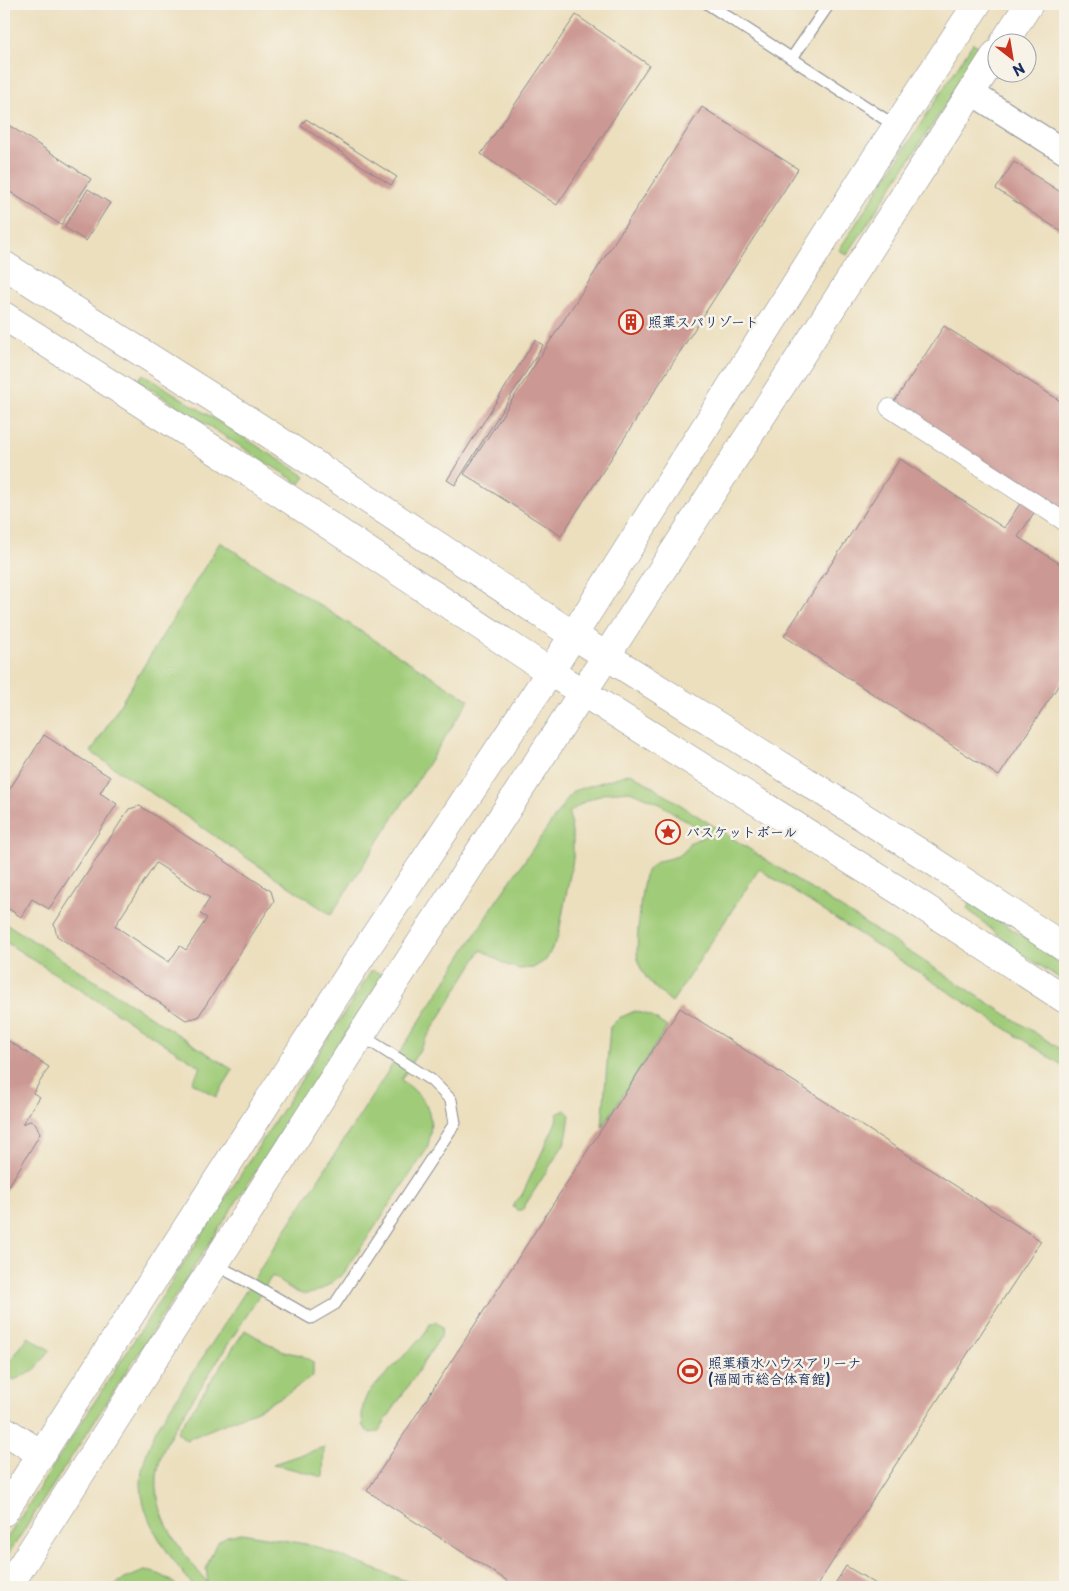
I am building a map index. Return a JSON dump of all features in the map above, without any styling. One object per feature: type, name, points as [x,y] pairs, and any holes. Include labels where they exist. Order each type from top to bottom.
[{"type":"street","points":[[4,1512],[358,960],[550,672],[866,173],[977,4]]},
{"type":"street","points":[[1011,32],[1029,4]]},
{"type":"street","points":[[8,1587],[361,1035],[986,70]]},
{"type":"street","points":[[972,93],[1065,152]]},
{"type":"street","points":[[4,265],[254,424],[573,636],[919,852],[1065,948]]},
{"type":"street","points":[[4,316],[235,462],[550,672],[895,888],[1065,999]]},
{"type":"street","points":[[889,408],[1065,522]]},
{"type":"street","points":[[4,1430],[41,1454]]},
{"type":"lane","points":[[708,4],[897,127]]},
{"type":"lane","points":[[792,58],[829,4]]},
{"type":"lane","points":[[214,1264],[311,1318],[335,1304],[455,1123],[451,1100],[431,1080],[361,1035]]},
{"type":"green space","points":[[973,43],[982,49],[847,255],[839,250]]},
{"type":"green space","points":[[143,374],[305,476],[300,484],[138,381]]},
{"type":"green space","points":[[220,542],[469,700],[331,915],[91,752]]},
{"type":"green space","points":[[631,773],[1065,1052],[1065,1067],[759,869],[672,1002],[648,980],[638,962],[639,916],[645,877],[647,871],[658,861],[672,858],[684,852],[689,843],[708,835],[657,802],[630,791],[605,793],[582,803],[569,813],[573,839],[573,859],[558,937],[546,960],[533,968],[519,969],[507,965],[481,950],[401,1080],[418,1094],[428,1110],[431,1127],[427,1149],[344,1273],[318,1291],[305,1294],[296,1292],[272,1276],[175,1427],[164,1448],[158,1468],[157,1487],[159,1504],[165,1521],[184,1553],[208,1583],[206,1568],[215,1546],[227,1536],[242,1533],[311,1545],[422,1587],[194,1587],[174,1562],[156,1534],[144,1503],[141,1487],[142,1471],[155,1431],[495,903],[573,791]]},
{"type":"green space","points":[[970,902],[1065,963],[1065,982],[1018,951],[967,909]]},
{"type":"green space","points":[[4,922],[233,1070],[216,1097],[192,1082],[201,1067],[4,941]]},
{"type":"green space","points":[[372,970],[383,975],[4,1561],[4,1543]]},
{"type":"green space","points":[[635,1011],[651,1016],[667,1027],[602,1127],[610,1027],[619,1018]]},
{"type":"green space","points":[[565,1110],[570,1115],[564,1144],[522,1210],[517,1210],[513,1207],[522,1195],[556,1122],[557,1114]]},
{"type":"green space","points":[[436,1321],[442,1328],[441,1336],[378,1432],[370,1433],[363,1427],[362,1418],[363,1406],[368,1393],[424,1335],[430,1324]]},
{"type":"green space","points":[[245,1330],[286,1352],[301,1355],[313,1362],[313,1376],[287,1394],[257,1410],[186,1440],[177,1432]]},
{"type":"green space","points":[[28,1337],[50,1350],[34,1371],[14,1380],[4,1373],[4,1356],[11,1360]]},
{"type":"green space","points":[[324,1447],[323,1477],[273,1464]]},
{"type":"green space","points":[[144,1571],[162,1576],[178,1587],[111,1587]]},
{"type":"building","points":[[576,15],[649,65],[557,205],[481,154]]},
{"type":"building","name":"照葉スパリゾート","points":[[702,107],[798,169],[561,536],[464,474]]},
{"type":"building","points":[[306,119],[397,177],[391,185],[301,126]]},
{"type":"building","points":[[7,124],[91,179],[61,225],[4,188],[4,129]]},
{"type":"building","points":[[1014,162],[1065,195],[1065,234],[996,189]]},
{"type":"building","points":[[88,189],[110,203],[86,241],[64,227]]},
{"type":"building","points":[[944,326],[1065,404],[1065,522],[1039,505],[1018,537],[1065,567],[1065,678],[999,776],[784,636],[900,459],[1004,528],[1027,493],[892,405]]},
{"type":"building","points":[[535,340],[543,345],[455,485],[447,480]]},
{"type":"building","points":[[44,735],[110,777],[100,793],[117,804],[49,909],[32,899],[21,917],[4,906],[4,798]]},
{"type":"building","points":[[140,806],[271,891],[274,901],[198,1017],[186,1020],[57,936],[54,924],[129,809]],"holes":[[[156,863],[210,898],[200,914],[207,918],[186,950],[180,946],[169,962],[115,926]]]},
{"type":"building","name":"照葉積水ハウスアリーナ (福岡市総合体育館)","points":[[680,1008],[1041,1241],[816,1587],[517,1587],[367,1491]]},
{"type":"building","points":[[4,1038],[49,1067],[33,1093],[40,1097],[22,1124],[30,1121],[36,1124],[40,1134],[4,1194]]},
{"type":"building","points":[[846,1566],[881,1587],[833,1587]]},
{"type":"place","name":"照葉スパリゾート","points":[[631,322]]},
{"type":"place","name":"バスケットボール","points":[[668,832]]},
{"type":"place","name":"照葉積水ハウスアリーナ (福岡市総合体育館)","points":[[690,1371]]}]
